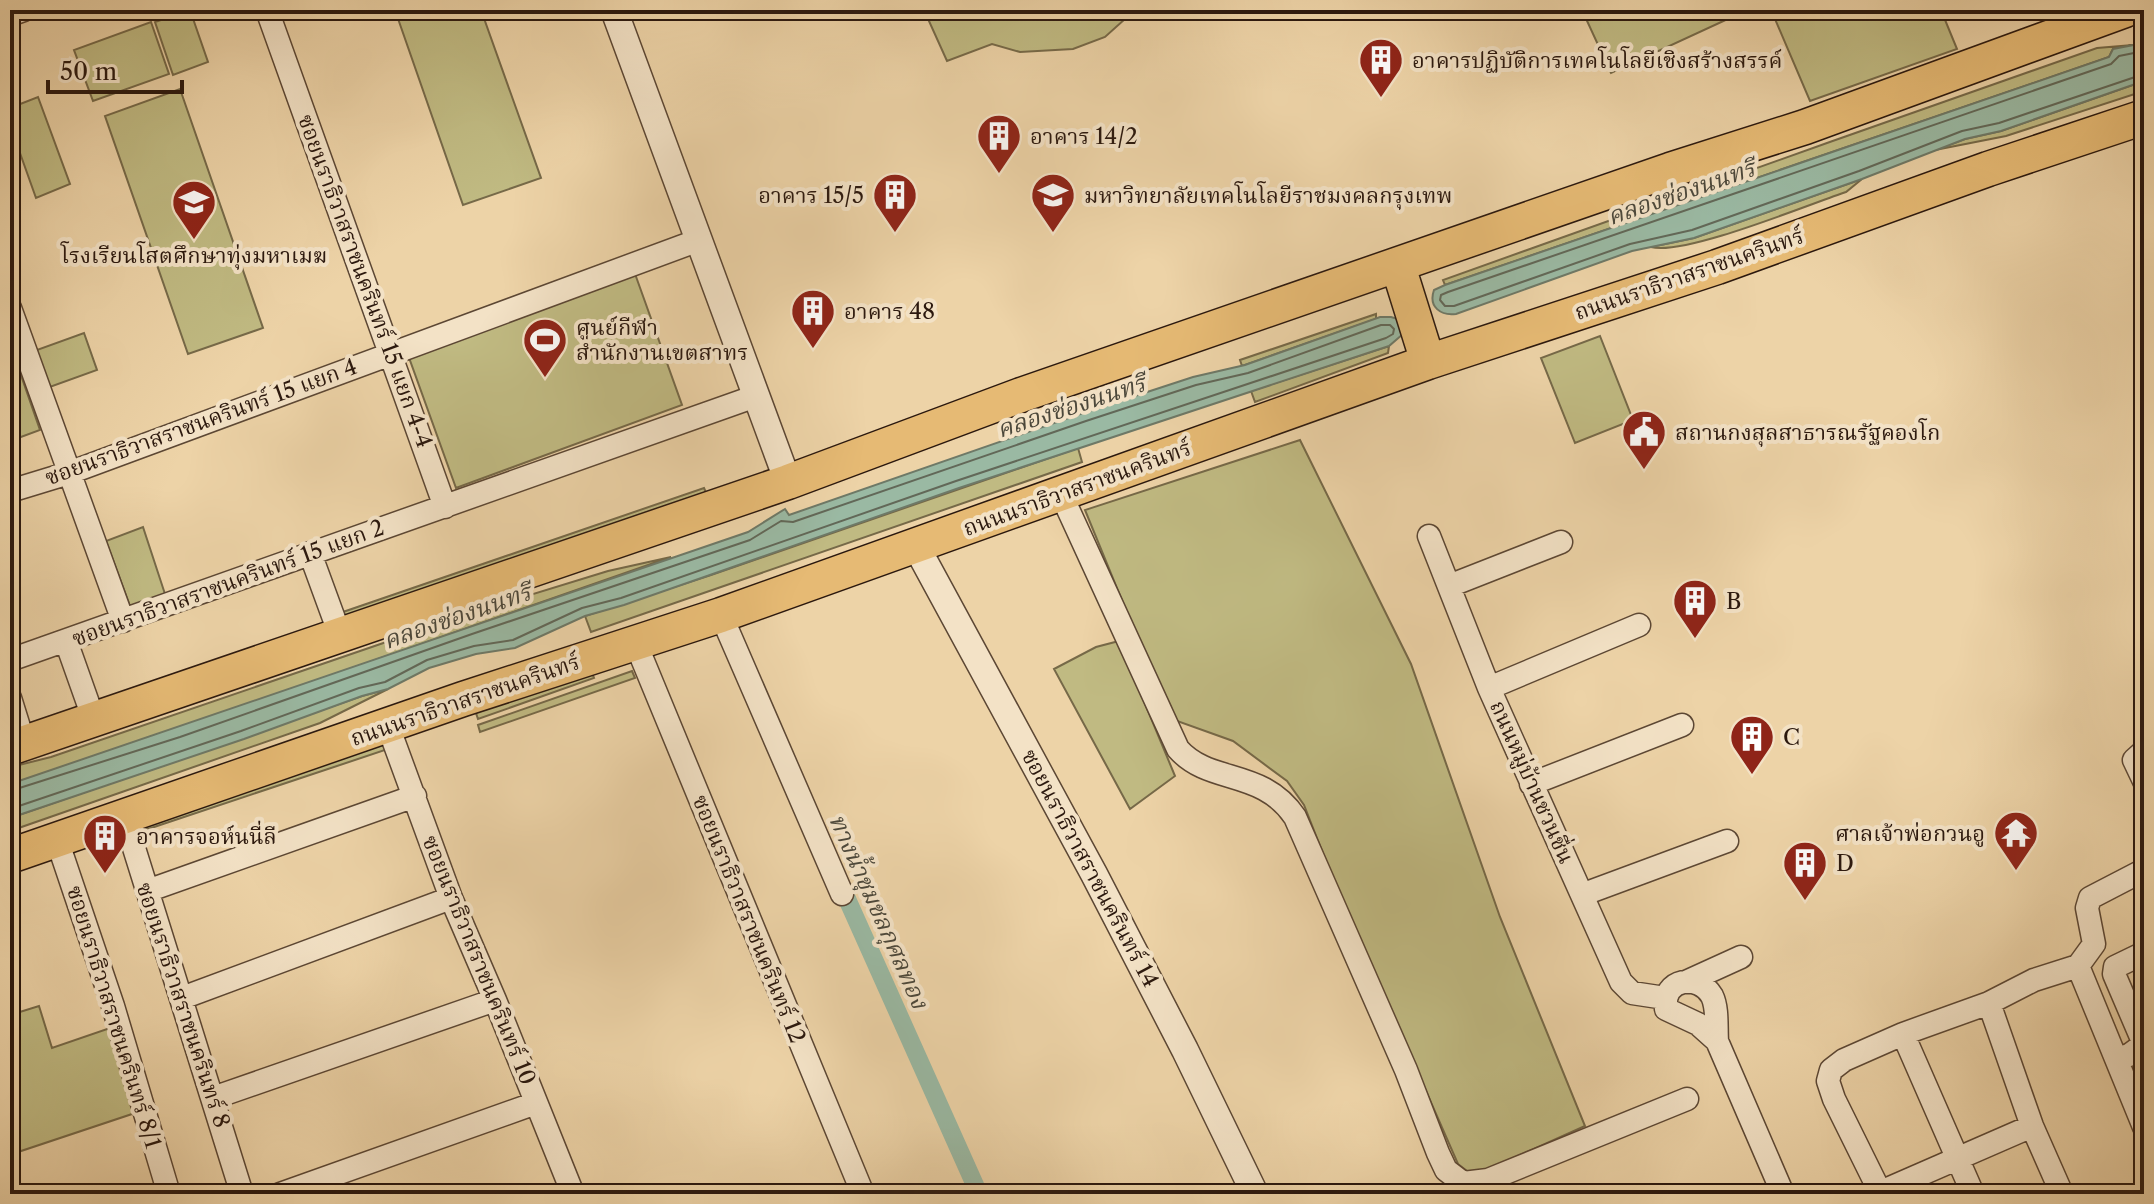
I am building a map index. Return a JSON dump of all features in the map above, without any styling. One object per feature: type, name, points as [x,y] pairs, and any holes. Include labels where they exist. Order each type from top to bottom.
[{"type":"main road","points":[[17,745],[788,482],[1021,395],[1670,170],[1805,127],[2125,10]]},
{"type":"main road","name":"ถนนนราธิวาสราชนครินทร์","points":[[10,856],[721,615],[1428,362],[1717,267],[1988,169],[2144,117]]},
{"type":"main road","points":[[1398,266],[1428,362]]},
{"type":"street","points":[[10,15],[24,10]]},
{"type":"street","name":"ซอยนราธิวาสราชนครินทร์ 15 แยก 4-4","points":[[267,10],[445,507]]},
{"type":"street","points":[[614,10],[788,482]]},
{"type":"street","name":"ซอยนราธิวาสราชนครินทร์ 15 แยก 4","points":[[10,491],[69,473],[699,240]]},
{"type":"street","points":[[10,308],[123,621]]},
{"type":"street","name":"ซอยนราธิวาสราชนครินทร์ 15 แยก 2","points":[[10,660],[756,396]]},
{"type":"street","points":[[1061,494],[1178,749],[1189,761],[1267,789],[1283,800],[1295,817],[1406,1070],[1446,1170],[1463,1183],[1488,1180],[1687,1099]]},
{"type":"street","name":"ถนนหมู่บ้านชวนชื่น","points":[[1429,536],[1489,688],[1621,982],[1632,993],[1665,998],[1666,1009],[1698,1024],[1717,1041]]},
{"type":"street","points":[[1449,586],[1561,542]]},
{"type":"street","name":"ซอยนราธิวาสราชนครินทร์ 14","points":[[916,546],[1094,874],[1255,1194]]},
{"type":"street","points":[[310,553],[340,635]]},
{"type":"street","points":[[721,615],[842,894]]},
{"type":"street","points":[[1489,688],[1639,625]]},
{"type":"street","points":[[66,641],[94,720]]},
{"type":"street","name":"ซอยนราธิวาสราชนครินทร์ 12","points":[[636,644],[863,1194]]},
{"type":"street","points":[[10,698],[17,745]]},
{"type":"street","points":[[1531,784],[1682,725]]},
{"type":"street","name":"ซอยนราธิวาสราชนครินทร์ 10","points":[[388,726],[451,898],[573,1194]]},
{"type":"street","points":[[2144,751],[2134,760],[2144,781]]},
{"type":"street","points":[[147,891],[415,796]]},
{"type":"street","name":"ซอยนราธิวาสราชนครินทร์ 8","points":[[124,816],[242,1194]]},
{"type":"street","name":"ซอยนราธิวาสราชนครินทร์ 8/1","points":[[57,840],[113,1006],[169,1194]]},
{"type":"street","points":[[1584,894],[1727,841]]},
{"type":"street","points":[[2032,1126],[1879,1193],[1834,1099],[1828,1077],[1831,1070],[1844,1060],[1903,1034],[1989,1003],[2034,980],[2078,966],[2088,957],[2094,944],[2087,908],[2090,898],[2144,870]]},
{"type":"street","points":[[182,998],[451,898]]},
{"type":"street","points":[[2117,1059],[2144,1044],[2114,974],[2115,967],[2144,953]]},
{"type":"street","points":[[1686,982],[1741,957]]},
{"type":"street","points":[[2078,966],[2117,1059],[2139,1102],[2144,1127]]},
{"type":"street","points":[[1665,998],[1668,989],[1683,981],[1699,984],[1712,996],[1717,1041],[1783,1194]]},
{"type":"street","points":[[213,1098],[495,1000]]},
{"type":"street","points":[[1989,1003],[2032,1126],[2062,1194]]},
{"type":"street","points":[[1903,1034],[1973,1194]]},
{"type":"street","points":[[280,1194],[536,1103]]},
{"type":"shaded area","points":[[190,10],[208,62],[173,75],[155,22]]},
{"type":"shaded area","points":[[395,10],[481,10],[541,178],[463,205]]},
{"type":"shaded area","points":[[924,10],[1135,10],[1105,37],[1073,49],[1020,52],[992,44],[947,61]]},
{"type":"shaded area","points":[[1582,10],[1726,10],[1730,18],[1611,73]]},
{"type":"shaded area","points":[[1941,10],[1957,49],[1810,101],[1772,12]]},
{"type":"shaded area","points":[[151,22],[169,74],[93,101],[74,50]]},
{"type":"shaded area","points":[[2133,45],[2113,49],[2109,57],[1445,285],[1443,280],[2097,48]]},
{"type":"shaded area","points":[[2144,81],[2144,91],[2006,136],[1935,150],[2001,131]]},
{"type":"shaded area","points":[[180,89],[263,328],[188,354],[105,116]]},
{"type":"shaded area","points":[[38,97],[70,184],[36,198],[10,125],[10,108]]},
{"type":"shaded area","points":[[1862,179],[1846,192],[1746,228],[1690,244],[1651,247],[1694,238]]},
{"type":"shaded area","name":"ศูนย์กีฬา สำนักงานเขตสาทร","points":[[634,271],[682,405],[456,488],[407,352]]},
{"type":"shaded area","points":[[1376,314],[1376,319],[1242,366],[1240,360]]},
{"type":"shaded area","points":[[84,333],[97,370],[47,388],[34,351]]},
{"type":"shaded area","points":[[1600,336],[1633,420],[1575,443],[1541,358]]},
{"type":"shaded area","points":[[1389,346],[1388,353],[1255,402],[1251,391]]},
{"type":"shaded area","points":[[15,358],[40,430],[10,441],[10,401],[17,398],[10,378],[10,359]]},
{"type":"shaded area","points":[[1300,440],[1411,664],[1500,917],[1585,1126],[1480,1173],[1467,1171],[1458,1164],[1333,879],[1304,805],[1287,781],[1233,741],[1177,721],[1159,691],[1085,510]]},
{"type":"shaded area","points":[[1078,448],[1082,462],[591,632],[585,616],[711,575]]},
{"type":"shaded area","points":[[704,488],[707,495],[345,620],[343,612]]},
{"type":"shaded area","points":[[143,527],[165,594],[130,606],[106,541]]},
{"type":"shaded area","points":[[671,557],[15,783],[11,767],[51,757],[465,615],[608,571]]},
{"type":"shaded area","points":[[1119,641],[1175,776],[1130,809],[1054,669],[1096,647]]},
{"type":"shaded area","points":[[591,670],[594,678],[478,719],[475,710]]},
{"type":"shaded area","points":[[632,671],[635,678],[480,732],[478,725]]},
{"type":"shaded area","points":[[388,689],[320,723],[10,831],[10,818]]},
{"type":"shaded area","points":[[385,743],[388,749],[145,830],[145,824]]},
{"type":"shaded area","points":[[39,1006],[52,1048],[110,1028],[135,1113],[12,1154],[10,1015]]},
{"type":"water","points":[[2144,43],[2144,81],[2001,131],[1965,139],[1694,238],[1632,251],[1456,314],[1441,312],[1434,306],[1434,290],[1445,285],[2109,57],[2113,49]]},
{"type":"water","points":[[1380,317],[1398,319],[1403,334],[1389,346],[585,616],[515,648],[476,654],[429,668],[388,689],[10,818],[10,784],[748,532],[785,509],[789,515],[1083,413],[1193,377],[1245,365]]},
{"type":"waterway","name":"ทางน้ำชุมชลกุศลทอง","points":[[839,881],[979,1194]]},
{"type":"place","name":"อาคารปฏิบัติการเทคโนโลยีเชิงสร้างสรรค์","points":[[1381,99]]},
{"type":"place","name":"อาคาร 14/2","points":[[999,175]]},
{"type":"place","name":"อาคาร 15/5","points":[[895,234]]},
{"type":"place","name":"มหาวิทยาลัยเทคโนโลยีราชมงคลกรุงเทพ","points":[[1053,234]]},
{"type":"place","name":"โรงเรียนโสตศึกษาทุ่งมหาเมฆ","points":[[194,241]]},
{"type":"place","name":"อาคาร 48","points":[[813,350]]},
{"type":"place","name":"ศูนย์กีฬา สำนักงานเขตสาทร","points":[[545,379]]},
{"type":"place","name":"สถานกงสุลสาธารณรัฐคองโก","points":[[1644,471]]},
{"type":"place","name":"B","points":[[1695,640]]},
{"type":"place","name":"C","points":[[1752,776]]},
{"type":"place","name":"ศาลเจ้าพ่อกวนอู","points":[[2016,872]]},
{"type":"place","name":"อาคารจอห์นนี่ลี","points":[[105,875]]},
{"type":"place","name":"D","points":[[1805,902]]},
{"type":"water label","name":"คลองช่องนนทรี","points":[[1681,192]]},
{"type":"water label","name":"คลองช่องนนทรี","points":[[1071,406]]},
{"type":"water label","name":"คลองช่องนนทรี","points":[[457,616]]}]
